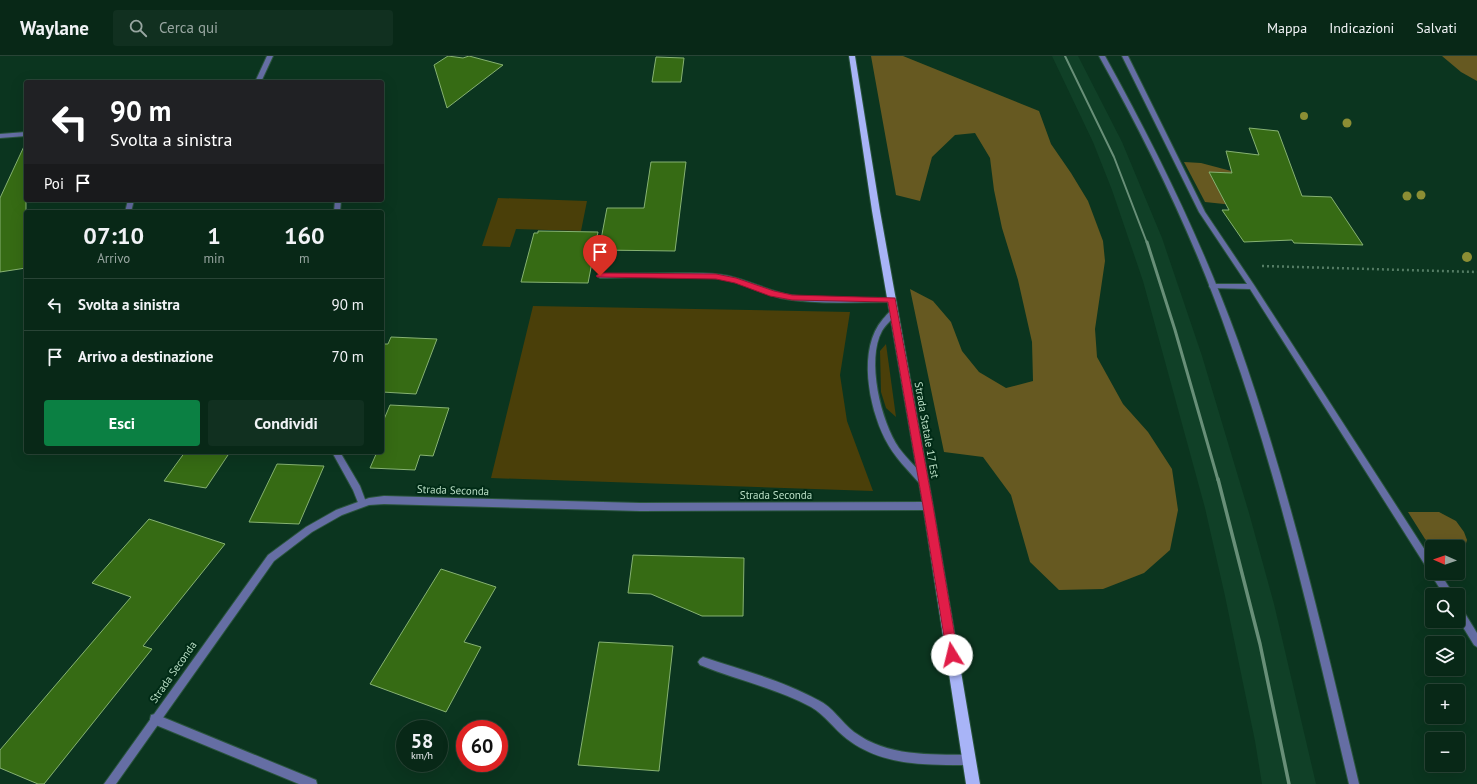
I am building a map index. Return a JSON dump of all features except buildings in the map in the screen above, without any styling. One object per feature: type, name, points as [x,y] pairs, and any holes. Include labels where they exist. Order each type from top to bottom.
[{"type":"main road","name":"Strada Statale 17 Est","points":[[852,56],[973,784]]},
{"type":"street","points":[[259,80],[270,56]]},
{"type":"street","points":[[1102,56],[1145,135],[1185,221],[1212,286],[1247,380],[1266,438],[1312,608],[1354,784]]},
{"type":"street","points":[[1125,56],[1202,212],[1252,287],[1425,558]]},
{"type":"street","points":[[0,136],[24,134]]},
{"type":"street","points":[[600,276],[716,277],[736,280],[773,294],[792,297],[892,300]]},
{"type":"street","points":[[1212,286],[1252,287]]},
{"type":"street","points":[[894,312],[877,332],[872,350],[873,382],[877,406],[883,426],[895,450],[924,482]]},
{"type":"street","points":[[337,454],[357,489],[362,502]]},
{"type":"street","name":"Strada Seconda","points":[[109,784],[271,558],[307,532],[339,513],[362,502],[384,500],[640,507],[928,506]]},
{"type":"street","points":[[1465,622],[1477,642]]},
{"type":"street","points":[[703,662],[789,692],[815,704],[829,713],[850,735],[867,746],[880,751],[909,758],[969,760]]},
{"type":"street","points":[[155,719],[312,784]]},
{"type":"path","points":[[1237,265],[1477,272]]},
{"type":"shaded area","points":[[871,56],[903,56],[1039,111],[1051,144],[1088,201],[1103,241],[1105,261],[1095,329],[1097,357],[1123,404],[1148,432],[1172,469],[1178,510],[1170,550],[1144,573],[1103,589],[1059,590],[1030,562],[1011,495],[983,457],[944,452],[910,289],[933,301],[951,322],[962,351],[979,372],[1006,388],[1033,381],[1032,342],[1018,280],[1002,228],[994,190],[990,158],[975,133],[955,135],[932,157],[920,201],[896,195]]},
{"type":"shaded area","points":[[1052,56],[1078,56],[1122,142],[1162,238],[1202,356],[1249,513],[1274,604],[1316,784],[1262,784],[1255,741],[1205,508],[1143,281],[1112,190],[1093,142]]},
{"type":"shaded area","points":[[1442,56],[1477,56],[1477,81],[1461,72]]},
{"type":"shaded area","points":[[1184,162],[1201,163],[1235,172],[1243,206],[1205,202]]},
{"type":"shaded area","points":[[498,198],[587,201],[581,231],[516,229],[510,247],[482,246]]},
{"type":"shaded area","points":[[533,306],[850,312],[840,375],[847,421],[873,491],[491,478]]},
{"type":"shaded area","points":[[886,344],[896,417],[886,408],[881,392],[880,351]]},
{"type":"shaded area","points":[[1408,512],[1439,512],[1456,521],[1464,532],[1467,540],[1465,547],[1465,540],[1425,539]]},
{"type":"railway","points":[[1065,56],[1114,157],[1147,243]]},
{"type":"railway","points":[[1147,242],[1175,330],[1218,480]]},
{"type":"railway","points":[[1218,479],[1260,644],[1289,784]]},
{"type":"route","points":[[600,276],[716,277],[736,280],[773,294],[792,297],[892,300],[924,482],[952,655]]}]
